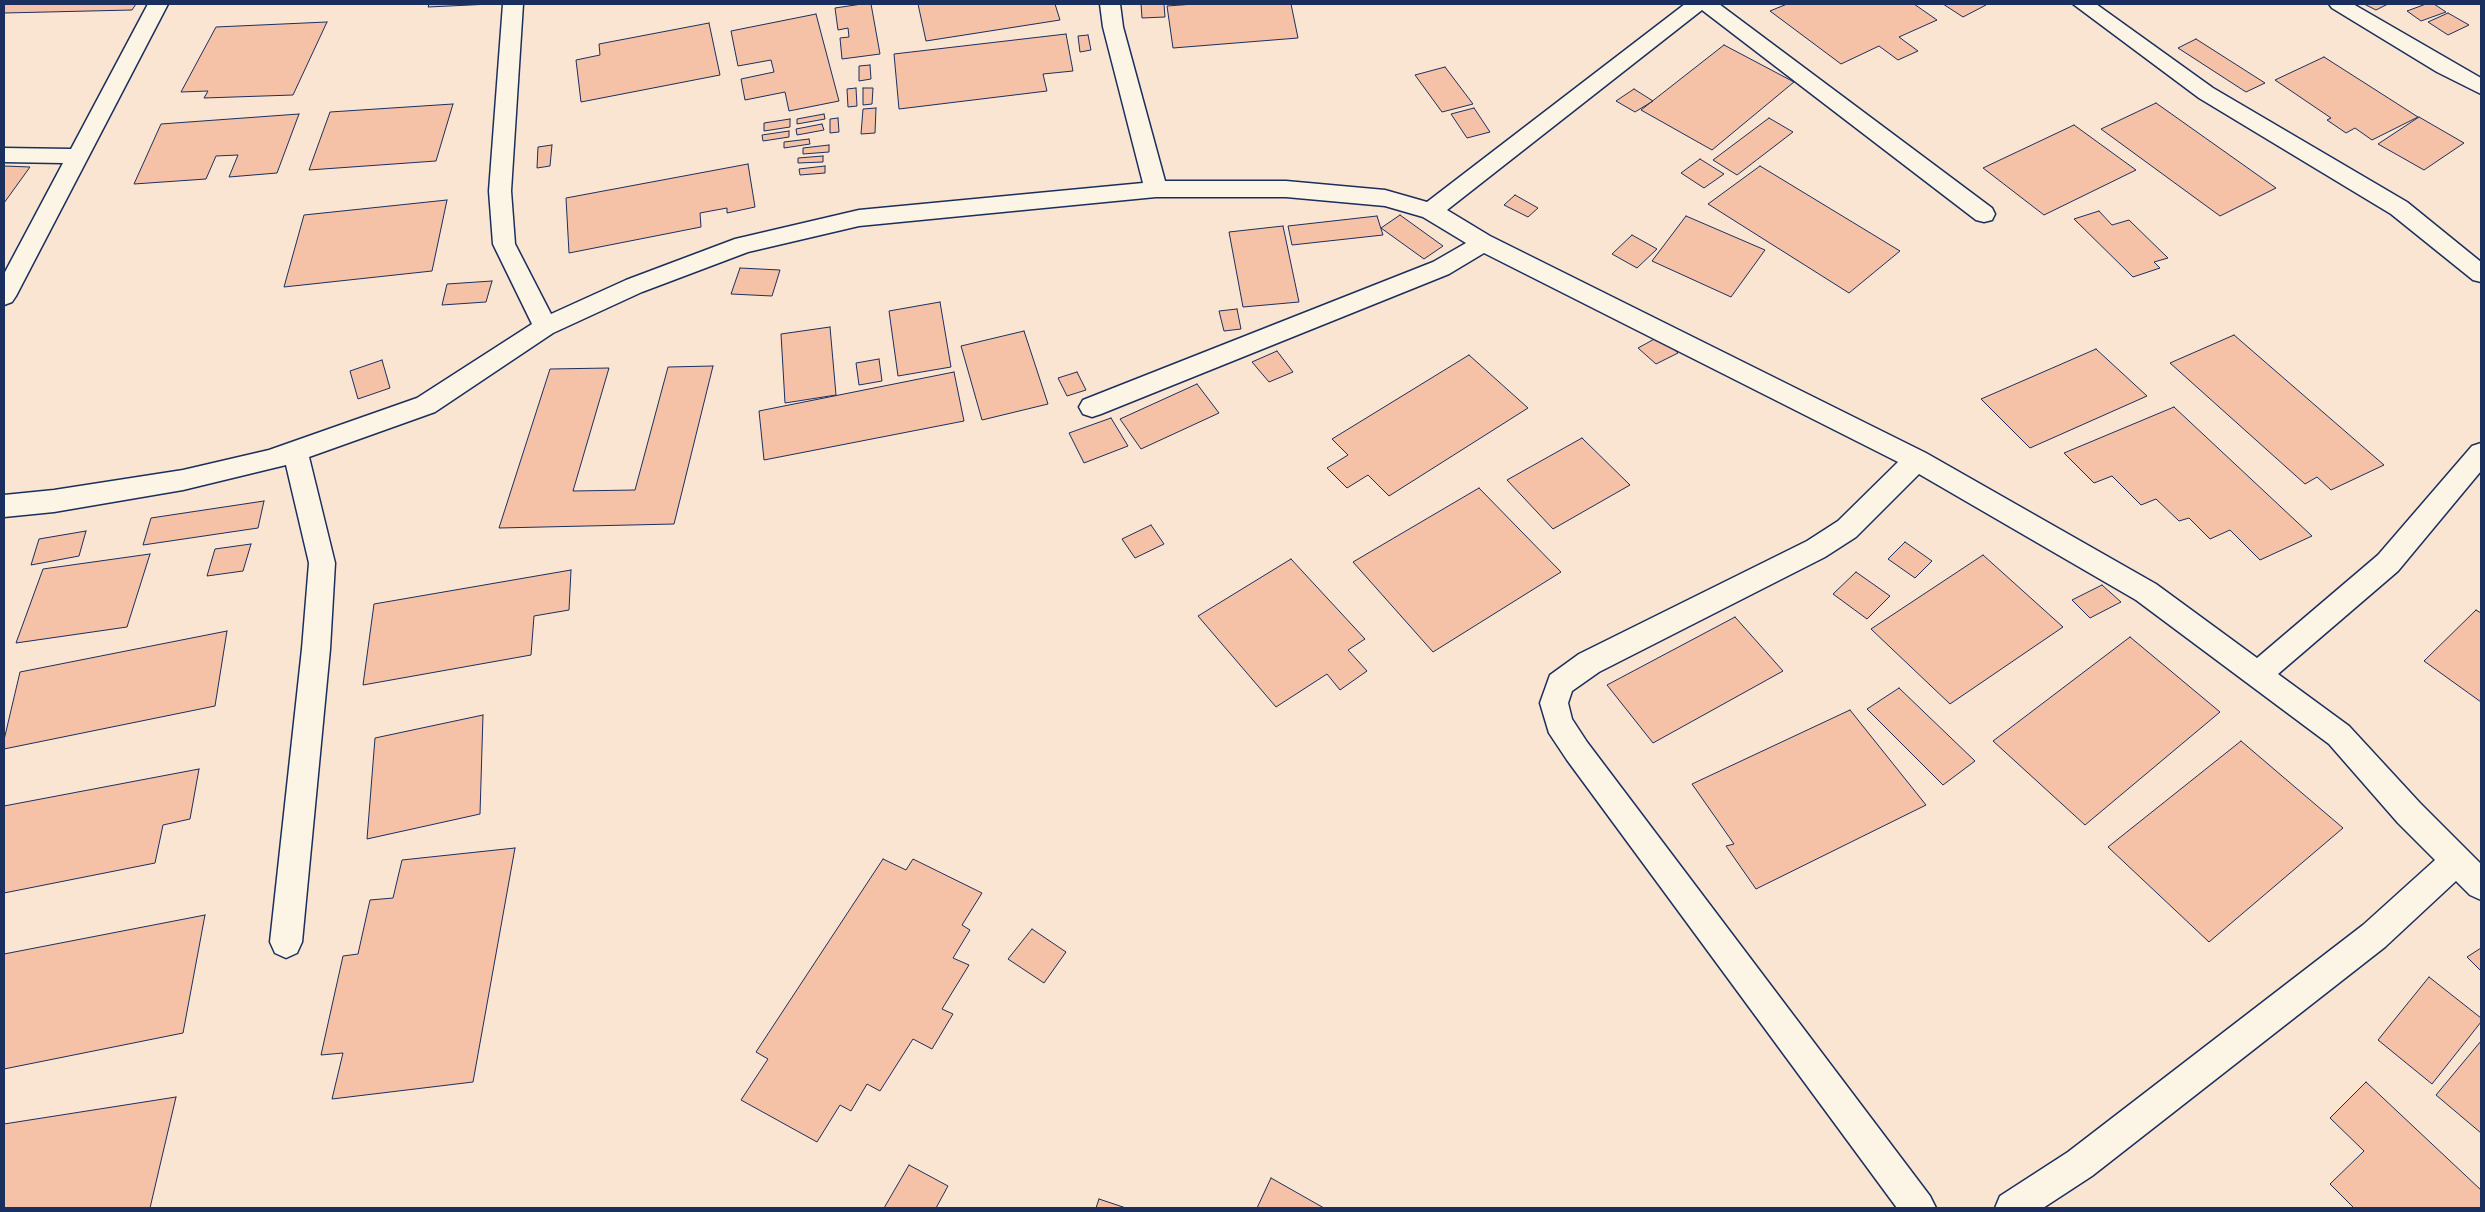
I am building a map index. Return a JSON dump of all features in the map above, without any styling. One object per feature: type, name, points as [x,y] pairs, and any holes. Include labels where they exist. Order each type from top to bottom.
[{"type":"street","points":[[4,296],[158,4]]},
{"type":"street","points":[[513,4],[500,191],[504,244],[545,327]]},
{"type":"street","points":[[1110,4],[1113,27],[1156,189]]},
{"type":"street","points":[[1431,211],[1697,4]]},
{"type":"street","points":[[1706,4],[1984,214]]},
{"type":"street","points":[[2083,4],[2206,93],[2399,208],[2481,274]]},
{"type":"street","points":[[2339,4],[2481,87]]},
{"type":"street","points":[[4,155],[77,156]]},
{"type":"street","points":[[4,506],[54,501],[183,480],[271,460],[426,405],[545,327],[634,286],[743,245],[859,218],[1156,189],[1286,189],[1386,198],[1431,211],[1482,242],[1917,460],[2146,592],[2339,735],[2456,861],[2481,885]]},
{"type":"street","points":[[1092,407],[1441,268],[1467,254],[1482,242]]},
{"type":"street","points":[[286,942],[316,649],[322,563],[294,452]]},
{"type":"street","points":[[2258,674],[2388,563],[2481,453]]},
{"type":"street","points":[[1917,460],[1847,529],[1816,549],[1589,663],[1560,684],[1554,703],[1559,724],[1577,751],[1918,1208]]},
{"type":"street","points":[[2012,1208],[2080,1164],[2374,936],[2456,861]]},
{"type":"building","points":[[4,4],[136,4],[132,10],[4,13]]},
{"type":"building","points":[[429,4],[491,4],[428,7]]},
{"type":"building","points":[[871,4],[880,54],[842,59],[840,38],[849,37],[848,28],[838,30],[835,8]]},
{"type":"building","points":[[918,4],[1055,4],[1060,20],[926,41]]},
{"type":"building","points":[[1141,4],[1164,4],[1165,17],[1142,18]]},
{"type":"building","points":[[1194,4],[1291,4],[1298,38],[1173,48],[1167,6]]},
{"type":"building","points":[[1787,4],[1914,4],[1937,20],[1899,37],[1918,51],[1898,60],[1879,46],[1841,64],[1770,11]]},
{"type":"building","points":[[1943,4],[1984,4],[1986,5],[1963,17]]},
{"type":"building","points":[[2364,4],[2388,4],[2376,10]]},
{"type":"building","points":[[2426,4],[2434,4],[2446,12],[2421,21],[2407,11]]},
{"type":"building","points":[[2448,13],[2469,25],[2448,35],[2428,22]]},
{"type":"building","points":[[816,14],[839,101],[789,111],[785,92],[745,100],[741,79],[774,72],[771,60],[738,66],[731,31]]},
{"type":"building","points":[[327,22],[293,95],[204,98],[208,91],[181,92],[216,27]]},
{"type":"building","points":[[709,23],[720,75],[581,102],[576,60],[600,55],[599,44]]},
{"type":"building","points":[[1066,34],[1073,71],[1043,74],[1047,91],[899,109],[894,54]]},
{"type":"building","points":[[1088,35],[1091,50],[1080,52],[1078,36]]},
{"type":"building","points":[[2196,39],[2265,83],[2246,92],[2178,48]]},
{"type":"building","points":[[1724,45],[1794,82],[1712,150],[1641,110]]},
{"type":"building","points":[[2324,57],[2418,117],[2372,140],[2355,128],[2346,133],[2327,120],[2331,118],[2275,80]]},
{"type":"building","points":[[870,65],[871,79],[859,81],[859,66]]},
{"type":"building","points":[[1445,67],[1473,104],[1442,112],[1415,75]]},
{"type":"building","points":[[856,88],[857,106],[848,107],[847,89]]},
{"type":"building","points":[[863,88],[873,88],[872,104],[863,105]]},
{"type":"building","points":[[1634,89],[1653,101],[1635,112],[1616,101]]},
{"type":"building","points":[[2156,103],[2276,188],[2220,216],[2101,129]]},
{"type":"building","points":[[453,104],[436,161],[309,170],[330,112]]},
{"type":"building","points":[[876,108],[875,133],[861,134],[863,109]]},
{"type":"building","points":[[1474,108],[1490,132],[1467,138],[1451,114]]},
{"type":"building","points":[[299,114],[277,173],[229,177],[238,155],[216,156],[206,179],[134,184],[161,124]]},
{"type":"building","points":[[824,114],[825,119],[797,124],[797,119]]},
{"type":"building","points":[[2419,117],[2464,143],[2424,170],[2378,144]]},
{"type":"building","points":[[838,118],[839,132],[830,133],[830,119]]},
{"type":"building","points":[[1769,118],[1793,132],[1737,175],[1713,160]]},
{"type":"building","points":[[790,119],[790,127],[764,131],[764,123]]},
{"type":"building","points":[[822,124],[824,130],[797,135],[796,129]]},
{"type":"building","points":[[2074,125],[2136,170],[2044,215],[1983,168]]},
{"type":"building","points":[[789,131],[789,137],[763,141],[762,135]]},
{"type":"building","points":[[809,139],[810,144],[784,148],[784,142]]},
{"type":"building","points":[[552,145],[550,166],[537,168],[538,147]]},
{"type":"building","points":[[829,145],[829,152],[803,154],[803,148]]},
{"type":"building","points":[[823,156],[823,162],[798,163],[798,158]]},
{"type":"building","points":[[1700,159],[1724,174],[1704,188],[1681,173]]},
{"type":"building","points":[[748,164],[755,207],[727,213],[727,208],[700,213],[701,227],[569,253],[566,198]]},
{"type":"building","points":[[4,166],[30,167],[4,203]]},
{"type":"building","points":[[825,166],[825,173],[800,175],[799,169]]},
{"type":"building","points":[[1760,166],[1900,251],[1849,293],[1708,204]]},
{"type":"building","points":[[1515,195],[1538,208],[1528,217],[1504,205]]},
{"type":"building","points":[[447,200],[432,271],[284,287],[304,215]]},
{"type":"building","points":[[2099,211],[2112,225],[2129,220],[2168,258],[2154,262],[2160,268],[2133,277],[2074,219]]},
{"type":"building","points":[[1400,215],[1443,246],[1424,259],[1381,228]]},
{"type":"building","points":[[1377,216],[1383,235],[1292,245],[1288,226]]},
{"type":"building","points":[[1686,216],[1765,250],[1731,297],[1652,261]]},
{"type":"building","points":[[1283,226],[1299,302],[1243,307],[1229,232]]},
{"type":"building","points":[[1632,235],[1657,249],[1637,268],[1612,254]]},
{"type":"building","points":[[740,268],[780,270],[772,296],[731,294]]},
{"type":"building","points":[[492,281],[486,302],[442,305],[447,284]]},
{"type":"building","points":[[940,302],[951,367],[898,376],[889,311]]},
{"type":"building","points":[[1237,309],[1241,329],[1224,331],[1219,311]]},
{"type":"building","points":[[830,327],[836,395],[785,403],[781,334]]},
{"type":"building","points":[[1024,331],[1048,404],[982,420],[961,346]]},
{"type":"building","points":[[2234,335],[2384,465],[2331,490],[2317,477],[2305,484],[2170,363]]},
{"type":"building","points":[[1660,336],[1678,353],[1656,364],[1638,348]]},
{"type":"building","points":[[2096,349],[2147,396],[2030,448],[1981,399]]},
{"type":"building","points":[[1277,351],[1293,372],[1269,382],[1252,362]]},
{"type":"building","points":[[1469,355],[1528,408],[1389,496],[1368,475],[1347,488],[1327,468],[1348,455],[1332,439]]},
{"type":"building","points":[[879,359],[882,381],[859,385],[856,363]]},
{"type":"building","points":[[382,360],[390,388],[358,399],[350,371]]},
{"type":"building","points":[[713,366],[674,524],[499,528],[550,369],[609,368],[573,491],[635,490],[668,367]]},
{"type":"building","points":[[954,372],[964,421],[764,460],[759,411]]},
{"type":"building","points":[[1077,372],[1086,390],[1067,396],[1058,378]]},
{"type":"building","points":[[1197,384],[1219,413],[1141,449],[1120,419]]},
{"type":"building","points":[[2174,407],[2312,536],[2260,560],[2230,530],[2210,539],[2189,518],[2179,521],[2156,499],[2141,505],[2112,476],[2094,483],[2064,453]]},
{"type":"building","points":[[1111,418],[1128,446],[1084,463],[1069,433]]},
{"type":"building","points":[[1582,438],[1630,485],[1553,529],[1507,480]]},
{"type":"building","points":[[1479,488],[1561,572],[1433,652],[1353,562]]},
{"type":"building","points":[[264,501],[258,528],[143,545],[151,518]]},
{"type":"building","points":[[1151,525],[1164,544],[1135,558],[1122,539]]},
{"type":"building","points":[[86,531],[79,556],[31,565],[39,539]]},
{"type":"building","points":[[1905,542],[1932,561],[1915,578],[1888,559]]},
{"type":"building","points":[[251,544],[243,571],[207,576],[215,549]]},
{"type":"building","points":[[150,554],[127,627],[16,643],[43,569]]},
{"type":"building","points":[[1983,555],[2063,627],[1950,704],[1871,629]]},
{"type":"building","points":[[1291,559],[1365,639],[1348,650],[1367,671],[1340,690],[1327,674],[1276,707],[1198,616]]},
{"type":"building","points":[[571,570],[569,610],[534,616],[531,655],[363,685],[374,604]]},
{"type":"building","points":[[1856,572],[1890,596],[1867,619],[1833,594]]},
{"type":"building","points":[[2102,585],[2121,602],[2090,618],[2072,600]]},
{"type":"building","points":[[2476,610],[2481,613],[2481,702],[2424,661]]},
{"type":"building","points":[[1735,617],[1783,671],[1653,743],[1607,685]]},
{"type":"building","points":[[227,631],[215,706],[4,749],[4,740],[20,672]]},
{"type":"building","points":[[2130,637],[2220,712],[2085,825],[1993,741]]},
{"type":"building","points":[[1899,688],[1975,761],[1943,785],[1867,709]]},
{"type":"building","points":[[1850,710],[1926,805],[1756,889],[1726,846],[1734,844],[1692,784]]},
{"type":"building","points":[[483,715],[480,814],[367,839],[375,738]]},
{"type":"building","points":[[2241,741],[2343,828],[2209,942],[2108,847]]},
{"type":"building","points":[[199,769],[190,819],[163,825],[155,863],[4,893],[4,806]]},
{"type":"building","points":[[515,848],[473,1082],[332,1099],[343,1053],[321,1055],[343,956],[358,954],[370,900],[393,898],[402,860]]},
{"type":"building","points":[[883,859],[906,870],[913,859],[982,893],[962,925],[970,930],[953,958],[969,965],[942,1009],[953,1014],[932,1049],[913,1039],[880,1091],[867,1084],[851,1111],[840,1105],[817,1142],[741,1100],[768,1059],[756,1052]]},
{"type":"building","points":[[205,915],[183,1033],[4,1069],[4,954]]},
{"type":"building","points":[[1032,929],[1066,952],[1044,983],[1008,959]]},
{"type":"building","points":[[2481,948],[2481,971],[2467,957]]},
{"type":"building","points":[[2429,977],[2481,1018],[2481,1022],[2432,1084],[2378,1040]]},
{"type":"building","points":[[2481,1041],[2481,1133],[2436,1095]]},
{"type":"building","points":[[2366,1082],[2481,1190],[2481,1208],[2354,1208],[2330,1184],[2364,1151],[2330,1118]]},
{"type":"building","points":[[176,1097],[150,1208],[4,1208],[4,1124]]},
{"type":"building","points":[[909,1165],[948,1186],[936,1208],[884,1208]]},
{"type":"building","points":[[1271,1178],[1324,1208],[1257,1208]]},
{"type":"building","points":[[1099,1199],[1126,1208],[1096,1208]]}]
